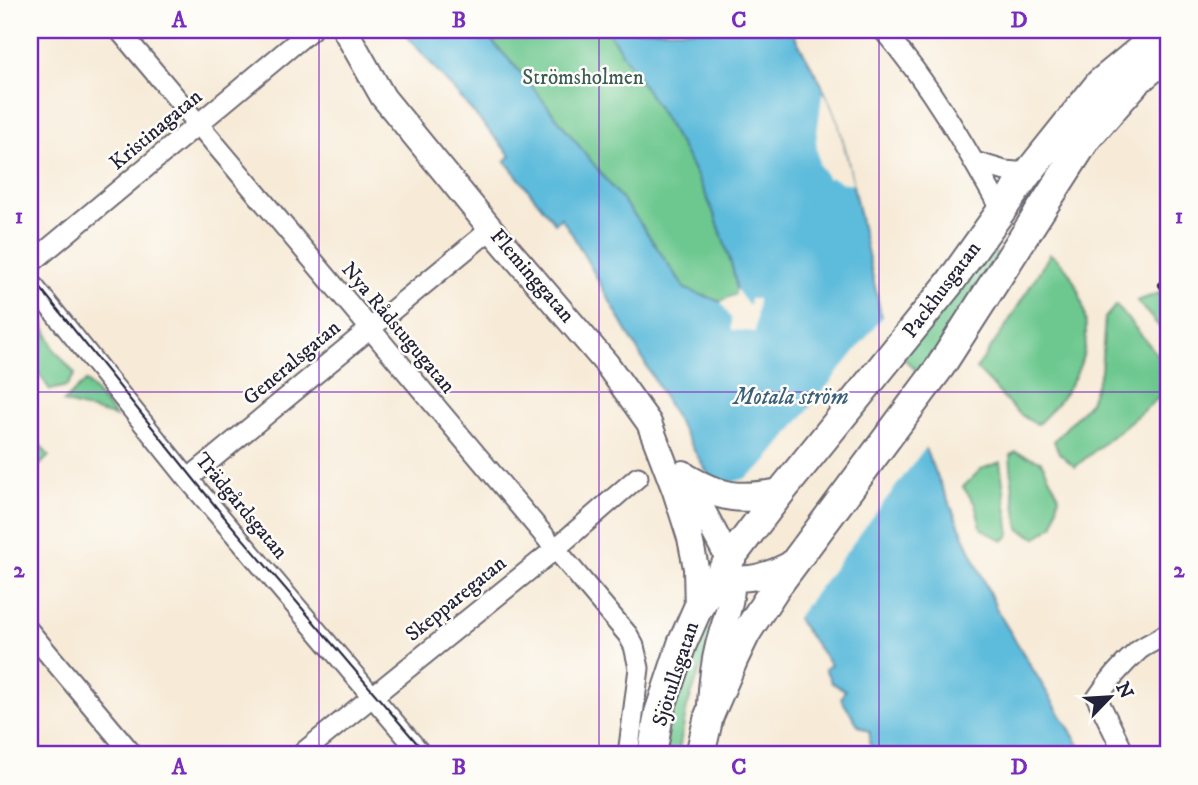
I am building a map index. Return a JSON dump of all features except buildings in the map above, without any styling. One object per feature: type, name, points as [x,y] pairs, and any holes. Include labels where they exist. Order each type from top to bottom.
[{"type":"main road","name":"Packhusgatan","points":[[732,563],[780,493],[949,284],[1028,173],[1100,83],[1164,30]]},
{"type":"main road","name":"Packhusgatan","points":[[794,562],[915,402],[1087,138],[1137,81],[1168,55]]},
{"type":"main road","points":[[686,478],[716,494],[746,498],[780,493]]},
{"type":"main road","name":"Sjötullsgatan","points":[[700,755],[709,716],[770,583],[794,562]]},
{"type":"main road","name":"Sjötullsgatan","points":[[652,755],[659,713],[671,673],[697,610],[732,563]]},
{"type":"street","name":"Nya Rådstugugatan","points":[[119,30],[628,635],[639,668],[628,755]]},
{"type":"street","name":"Kristinagatan","points":[[30,264],[311,30]]},
{"type":"street","name":"Fleminggatan","points":[[345,30],[383,97],[606,363],[649,423],[676,491],[690,538],[696,568],[697,610]]},
{"type":"street","points":[[883,30],[922,77],[975,162],[1001,210]]},
{"type":"street","points":[[975,162],[1005,171],[1028,173]]},
{"type":"street","name":"Generalsgatan","points":[[188,479],[491,229]]},
{"type":"street","name":"Trädgårdsgatan","points":[[30,282],[188,479],[422,755]]},
{"type":"street","points":[[649,423],[686,478],[732,563],[750,579],[770,583]]},
{"type":"street","name":"Skepparegatan","points":[[300,755],[554,550],[638,477]]},
{"type":"street","name":"Fleminggatan","points":[[690,538],[702,559],[732,563]]},
{"type":"street","name":"Sjötullsgatan","points":[[709,716],[712,670],[732,601],[732,563]]},
{"type":"street","points":[[30,632],[133,755]]},
{"type":"street","points":[[1125,755],[1097,698],[1108,682],[1142,648],[1168,632]]},
{"type":"green space","name":"Strömsholmen","points":[[482,30],[607,30],[658,108],[704,190],[732,265],[736,295],[721,302],[685,289],[638,220],[521,73]]},
{"type":"green space","points":[[987,248],[998,254],[921,375],[902,357]]},
{"type":"green space","points":[[1050,254],[1071,275],[1079,292],[1086,330],[1085,348],[1064,395],[1038,424],[1013,408],[976,369]]},
{"type":"green space","points":[[1168,290],[1168,337],[1137,301]]},
{"type":"green space","points":[[32,305],[41,317],[54,349],[75,374],[67,386],[50,390],[36,369]]},
{"type":"green space","points":[[1116,305],[1168,367],[1168,390],[1075,467],[1059,453],[1054,441],[1090,402],[1101,371],[1105,318]]},
{"type":"green space","points":[[86,381],[116,417],[63,402]]},
{"type":"green space","points":[[40,445],[49,456],[30,475],[30,449]]},
{"type":"green space","points":[[1016,452],[1041,461],[1059,496],[1054,525],[1036,538],[1019,529],[1010,455]]},
{"type":"green space","points":[[1000,462],[1010,535],[1003,541],[981,528],[975,504],[963,487],[981,469]]},
{"type":"green space","points":[[700,625],[714,631],[687,707],[678,755],[664,755],[674,696]]},
{"type":"water","name":"Motala ström","points":[[402,30],[482,30],[521,73],[638,220],[685,289],[721,302],[736,295],[736,289],[732,265],[716,218],[690,162],[607,30],[791,30],[822,85],[838,124],[880,310],[925,449],[998,612],[1085,755],[877,755],[869,742],[870,732],[859,726],[841,699],[845,690],[832,683],[825,669],[831,665],[797,619],[695,452],[571,232],[561,218],[555,223],[505,161],[511,156]]},
{"type":"pier","points":[[825,93],[838,124],[853,184],[831,177],[828,179],[819,164],[816,141],[822,95]]},
{"type":"pier","points":[[736,289],[749,306],[750,299],[758,299],[755,332],[732,330],[732,320],[721,302],[736,295]]},
{"type":"pier","points":[[885,314],[928,444],[794,621],[709,481],[733,482],[744,479],[763,466]]},
{"type":"tram line","points":[[30,275],[221,513],[427,755]]},
{"type":"railway","points":[[1162,285],[1168,282]]}]
